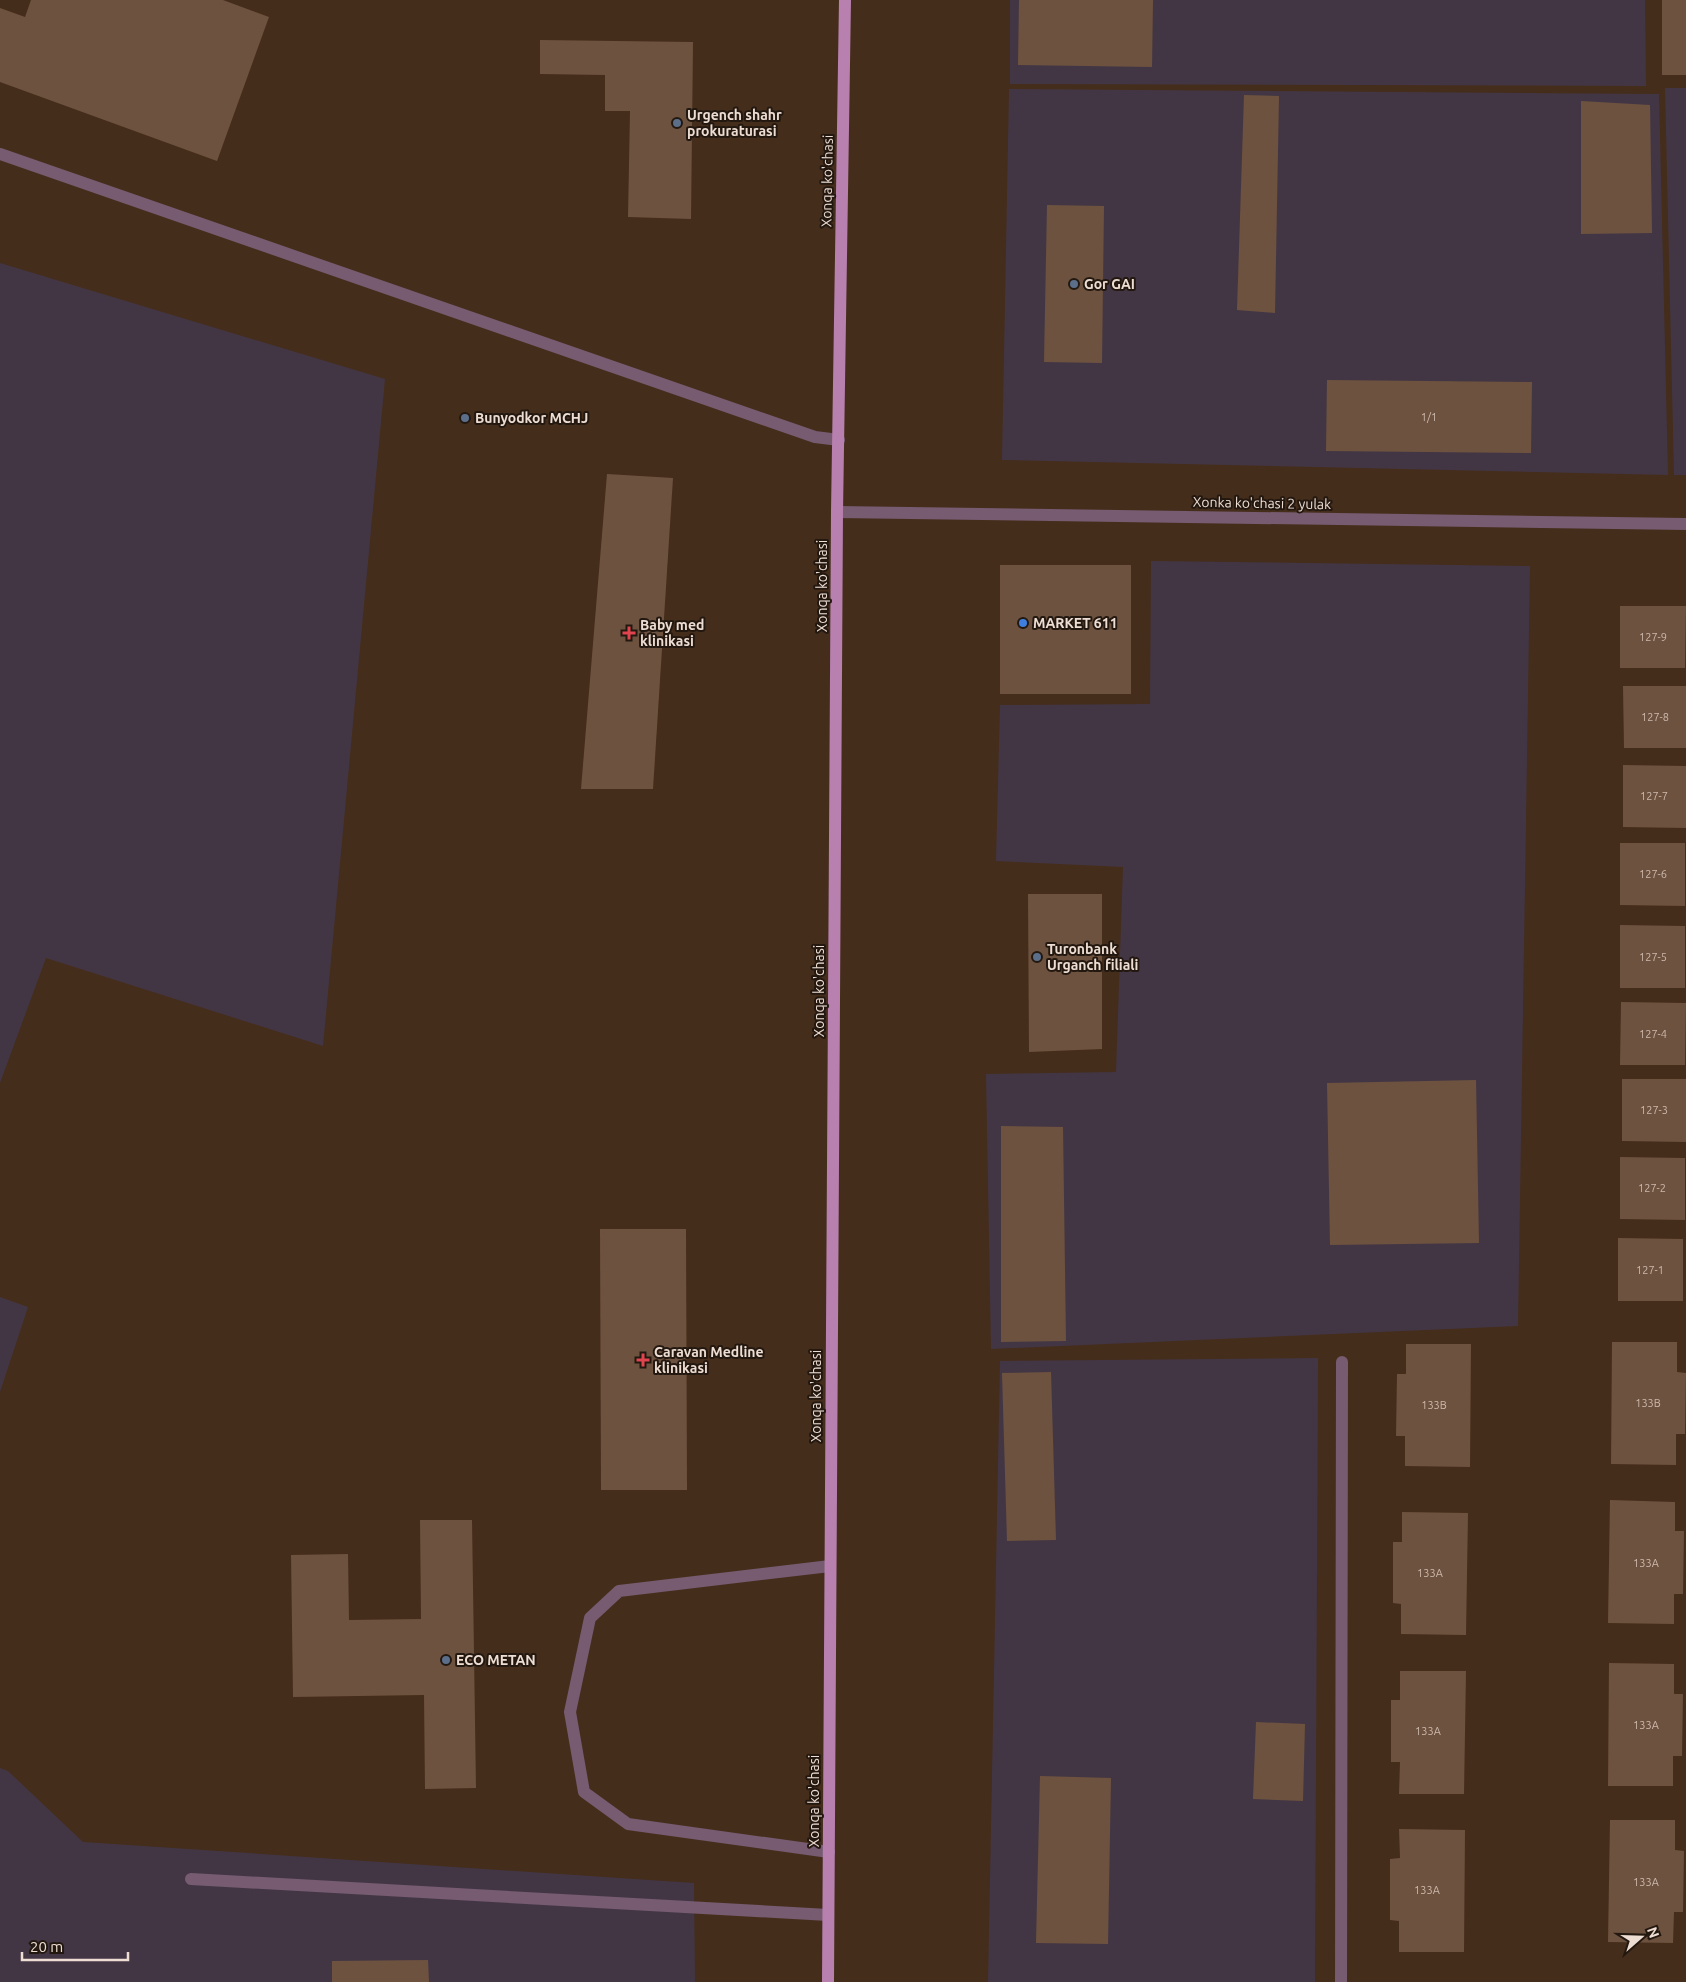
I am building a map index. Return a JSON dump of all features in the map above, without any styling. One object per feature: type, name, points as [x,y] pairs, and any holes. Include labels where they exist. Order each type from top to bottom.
[{"type":"main road","name":"Xonqa ko'chasi","points":[[828,1982],[837,512],[845,0]]},
{"type":"street","points":[[0,154],[815,437],[839,440]]},
{"type":"street","name":"Xonka ko'chasi 2 yulak","points":[[837,512],[1686,524]]},
{"type":"street","points":[[1341,1982],[1342,1362]]},
{"type":"street","points":[[829,1852],[628,1824],[584,1792],[570,1712],[590,1618],[619,1591],[830,1566]]},
{"type":"street","points":[[191,1879],[828,1916]]},
{"type":"shaded area","points":[[1010,0],[1645,0],[1646,86],[1010,84]]},
{"type":"shaded area","points":[[1665,88],[1686,88],[1686,475],[1674,475]]},
{"type":"shaded area","points":[[1009,89],[1659,94],[1668,475],[1002,460]]},
{"type":"shaded area","points":[[0,263],[385,379],[323,1046],[46,958],[0,1083]]},
{"type":"shaded area","points":[[1151,561],[1530,566],[1518,1326],[991,1349],[986,1074],[1116,1072],[1123,867],[996,861],[1000,705],[1150,704]]},
{"type":"shaded area","points":[[0,1297],[28,1307],[0,1392]]},
{"type":"shaded area","points":[[1318,1358],[1315,1982],[988,1982],[1000,1361]]},
{"type":"shaded area","points":[[0,1768],[8,1771],[83,1842],[694,1883],[695,1982],[0,1982]]},
{"type":"building","points":[[31,0],[223,0],[269,17],[217,161],[0,82],[0,8],[25,17]]},
{"type":"building","points":[[1019,0],[1153,0],[1152,67],[1018,65]]},
{"type":"building","points":[[1662,0],[1686,0],[1686,75],[1662,75]]},
{"type":"building","points":[[540,40],[693,42],[691,219],[628,217],[630,111],[605,111],[605,75],[540,74]]},
{"type":"building","points":[[1244,95],[1279,96],[1275,313],[1237,310]]},
{"type":"building","points":[[1581,101],[1650,105],[1652,233],[1581,234]]},
{"type":"building","name":"Gor GAI","points":[[1047,205],[1104,206],[1102,363],[1044,362]]},
{"type":"building","points":[[1327,380],[1532,382],[1531,453],[1326,451]]},
{"type":"building","name":"Baby med klinikasi","points":[[607,474],[673,478],[653,789],[581,789]]},
{"type":"building","points":[[1000,565],[1131,565],[1131,694],[1000,694]]},
{"type":"building","points":[[1620,606],[1686,606],[1685,668],[1620,668]]},
{"type":"building","points":[[1623,686],[1686,686],[1686,748],[1624,748]]},
{"type":"building","points":[[1623,765],[1686,766],[1686,828],[1623,827]]},
{"type":"building","points":[[1620,843],[1685,843],[1685,906],[1620,905]]},
{"type":"building","points":[[1028,894],[1102,894],[1102,1049],[1029,1052]]},
{"type":"building","points":[[1620,925],[1685,926],[1685,988],[1620,988]]},
{"type":"building","points":[[1621,1002],[1686,1003],[1685,1065],[1620,1065]]},
{"type":"building","points":[[1622,1079],[1686,1079],[1686,1142],[1622,1141]]},
{"type":"building","points":[[1476,1080],[1479,1243],[1330,1245],[1327,1083]]},
{"type":"building","points":[[1001,1126],[1063,1127],[1066,1341],[1001,1342]]},
{"type":"building","points":[[1620,1157],[1685,1158],[1685,1220],[1620,1219]]},
{"type":"building","name":"Caravan Medline klinikasi","points":[[600,1229],[686,1229],[687,1490],[601,1490]]},
{"type":"building","points":[[1618,1238],[1683,1239],[1683,1301],[1618,1301]]},
{"type":"building","points":[[1612,1342],[1677,1342],[1677,1372],[1686,1373],[1685,1434],[1676,1434],[1676,1465],[1611,1464]]},
{"type":"building","points":[[1406,1344],[1471,1344],[1470,1467],[1405,1466],[1405,1436],[1396,1436],[1397,1374],[1406,1374]]},
{"type":"building","points":[[1051,1372],[1056,1540],[1007,1541],[1002,1373]]},
{"type":"building","points":[[1610,1500],[1675,1502],[1675,1531],[1684,1531],[1683,1594],[1674,1594],[1674,1624],[1608,1623]]},
{"type":"building","points":[[1402,1512],[1468,1513],[1466,1635],[1401,1634],[1401,1604],[1393,1603],[1393,1542],[1402,1542]]},
{"type":"building","points":[[420,1520],[472,1520],[476,1788],[425,1789],[424,1695],[293,1697],[291,1555],[348,1554],[349,1620],[421,1619]]},
{"type":"building","points":[[1609,1663],[1674,1664],[1674,1694],[1683,1694],[1682,1756],[1673,1756],[1673,1786],[1608,1786]]},
{"type":"building","points":[[1400,1671],[1466,1671],[1464,1794],[1399,1794],[1400,1762],[1391,1762],[1391,1700],[1400,1700]]},
{"type":"building","points":[[1256,1722],[1305,1724],[1303,1801],[1253,1799]]},
{"type":"building","points":[[1040,1776],[1111,1778],[1108,1944],[1036,1943]]},
{"type":"building","points":[[1610,1820],[1675,1820],[1675,1850],[1684,1851],[1683,1912],[1674,1912],[1673,1943],[1608,1942]]},
{"type":"building","points":[[1399,1829],[1465,1830],[1464,1952],[1399,1952],[1399,1921],[1390,1920],[1390,1859],[1400,1858]]},
{"type":"building","points":[[428,1960],[429,1982],[332,1982],[332,1961]]},
{"type":"place","name":"Urgench shahr prokuraturasi","points":[[677,123]]},
{"type":"place","name":"Gor GAI","points":[[1074,284]]},
{"type":"place","name":"Bunyodkor MCHJ","points":[[465,418]]},
{"type":"place","name":"MARKET 611","points":[[1023,623]]},
{"type":"place","name":"Baby med klinikasi","points":[[629,633]]},
{"type":"place","name":"Turonbank Urganch filiali","points":[[1037,957]]},
{"type":"place","name":"Caravan Medline klinikasi","points":[[643,1360]]},
{"type":"place","name":"ECO METAN","points":[[446,1660]]}]
